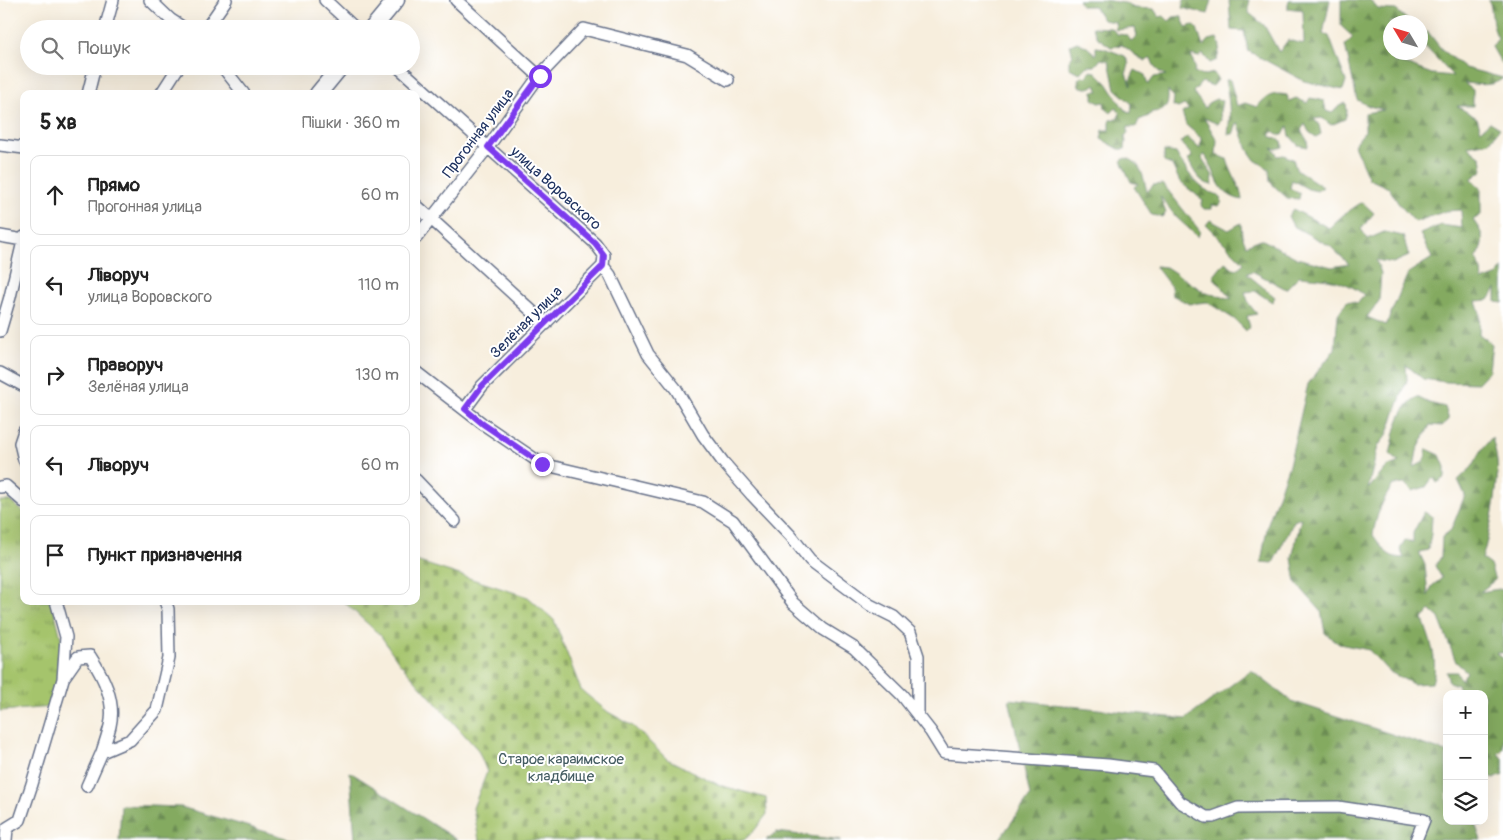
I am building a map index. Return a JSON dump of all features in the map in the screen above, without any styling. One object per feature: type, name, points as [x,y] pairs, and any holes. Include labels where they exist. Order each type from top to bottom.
[{"type":"street","points":[[107,20],[113,0]]},
{"type":"street","points":[[150,0],[172,20]]},
{"type":"street","points":[[212,20],[226,0]]},
{"type":"street","points":[[324,0],[346,20]]},
{"type":"street","points":[[379,20],[396,0]]},
{"type":"street","points":[[456,0],[540,76]]},
{"type":"street","name":"Прогонная улица","points":[[420,234],[488,147],[540,76],[584,29],[687,55],[728,80]]},
{"type":"street","points":[[89,90],[93,75]]},
{"type":"street","points":[[163,90],[173,75]]},
{"type":"street","points":[[229,75],[241,90]]},
{"type":"street","points":[[321,90],[334,75]]},
{"type":"street","name":"улица Воровского","points":[[407,75],[595,243],[648,354],[676,389],[702,435],[723,462],[792,536],[810,560],[870,605],[894,617],[910,632],[918,656],[918,716]]},
{"type":"street","points":[[0,145],[20,148]]},
{"type":"street","points":[[420,209],[546,324]]},
{"type":"street","points":[[0,236],[20,239]]},
{"type":"street","points":[[0,331],[20,252]]},
{"type":"street","name":"Зелёная улица","points":[[465,409],[482,386],[546,324],[604,260]]},
{"type":"street","points":[[0,373],[20,384]]},
{"type":"street","points":[[420,375],[483,424],[542,464],[703,502],[733,521],[793,603],[823,630],[854,648],[902,696],[944,753],[1108,765],[1154,771],[1180,802],[1206,817],[1213,817],[1238,808],[1338,807],[1424,820],[1416,840]]},
{"type":"street","points":[[420,484],[455,521]]},
{"type":"street","points":[[0,487],[6,486],[20,498]]},
{"type":"street","points":[[4,832],[20,820],[63,679],[66,637],[57,605]]},
{"type":"street","points":[[102,752],[130,740],[157,710],[169,658],[166,605]]},
{"type":"street","points":[[63,679],[78,657],[90,656],[102,675],[111,702],[111,724],[102,752],[87,786]]},
{"type":"green space","points":[[1078,0],[1103,0],[1125,3],[1134,8],[1154,9],[1159,17],[1164,16],[1169,21],[1173,17],[1181,16],[1186,27],[1193,25],[1197,28],[1203,47],[1209,40],[1217,38],[1220,46],[1217,60],[1210,63],[1203,54],[1199,57],[1191,55],[1195,67],[1194,73],[1205,75],[1214,73],[1218,80],[1213,86],[1202,82],[1193,92],[1205,108],[1208,103],[1216,99],[1222,101],[1221,120],[1218,124],[1204,118],[1217,140],[1216,154],[1227,159],[1242,200],[1226,193],[1221,188],[1204,154],[1202,158],[1213,176],[1212,185],[1200,179],[1195,172],[1188,160],[1192,156],[1181,142],[1187,137],[1200,149],[1201,138],[1186,125],[1182,113],[1189,109],[1184,105],[1178,108],[1173,106],[1174,97],[1168,91],[1165,108],[1152,112],[1149,116],[1139,120],[1136,127],[1128,127],[1125,137],[1125,149],[1119,149],[1101,139],[1103,130],[1110,130],[1110,120],[1118,118],[1120,113],[1116,108],[1111,113],[1105,108],[1104,102],[1099,103],[1093,99],[1093,91],[1099,91],[1095,84],[1090,88],[1084,88],[1079,86],[1078,79],[1082,76],[1087,77],[1089,71],[1096,72],[1107,83],[1124,109],[1131,113],[1132,104],[1115,89],[1109,61],[1101,59],[1095,66],[1088,66],[1080,73],[1069,68],[1069,60],[1073,55],[1070,45],[1077,42],[1086,46],[1096,55],[1096,47],[1125,56],[1129,64],[1126,74],[1131,86],[1130,80],[1135,70],[1145,75],[1148,85],[1154,77],[1166,75],[1156,69],[1151,58],[1146,61],[1122,45],[1111,47],[1098,38],[1092,27],[1111,28],[1117,34],[1127,35],[1131,41],[1137,36],[1135,28],[1116,30],[1115,22],[1103,20],[1094,6],[1082,6]]},
{"type":"green space","points":[[1184,0],[1212,0],[1208,14],[1182,8]]},
{"type":"green space","points":[[1229,0],[1249,0],[1249,13],[1264,25],[1279,52],[1288,40],[1304,44],[1303,10],[1287,8],[1289,0],[1330,0],[1323,34],[1329,36],[1346,81],[1343,90],[1304,81],[1248,51],[1244,31],[1231,30]]},
{"type":"green space","points":[[1341,0],[1370,0],[1378,9],[1396,10],[1402,15],[1383,15],[1383,60],[1395,60],[1393,62],[1408,65],[1432,74],[1453,76],[1428,49],[1428,32],[1443,51],[1465,68],[1503,78],[1490,84],[1464,83],[1473,90],[1473,106],[1457,106],[1477,118],[1481,130],[1490,122],[1500,128],[1490,142],[1467,146],[1481,157],[1483,170],[1471,179],[1481,188],[1481,215],[1473,220],[1482,235],[1481,247],[1476,258],[1481,270],[1482,281],[1498,275],[1503,268],[1503,303],[1496,302],[1496,289],[1489,300],[1476,301],[1480,313],[1479,334],[1492,344],[1489,371],[1478,383],[1445,382],[1423,379],[1406,365],[1407,380],[1387,435],[1378,446],[1368,489],[1387,467],[1399,462],[1390,454],[1398,422],[1410,402],[1417,397],[1429,403],[1445,407],[1449,420],[1442,426],[1430,425],[1417,451],[1414,467],[1424,462],[1427,449],[1440,455],[1445,467],[1445,478],[1437,483],[1433,477],[1426,487],[1412,491],[1405,484],[1393,485],[1380,509],[1373,535],[1389,554],[1398,558],[1404,558],[1400,549],[1405,541],[1413,542],[1413,533],[1424,512],[1432,516],[1428,550],[1419,552],[1425,565],[1428,596],[1432,586],[1442,578],[1435,566],[1441,557],[1442,537],[1451,530],[1465,495],[1458,480],[1472,467],[1492,437],[1498,471],[1491,524],[1482,559],[1490,565],[1495,580],[1480,592],[1503,590],[1503,653],[1496,653],[1503,658],[1503,749],[1498,754],[1503,758],[1503,775],[1494,779],[1488,774],[1488,690],[1459,690],[1457,685],[1449,682],[1446,672],[1457,672],[1461,680],[1467,672],[1456,662],[1439,618],[1430,610],[1423,619],[1434,658],[1435,666],[1432,683],[1413,684],[1388,671],[1369,650],[1339,644],[1325,633],[1321,611],[1296,583],[1292,558],[1301,518],[1294,521],[1273,563],[1261,562],[1268,523],[1289,465],[1308,384],[1335,349],[1338,314],[1347,301],[1358,303],[1364,295],[1341,282],[1299,276],[1286,289],[1252,271],[1247,274],[1275,297],[1272,302],[1255,291],[1245,292],[1249,304],[1257,314],[1247,316],[1250,327],[1246,331],[1234,319],[1207,302],[1189,304],[1172,295],[1171,287],[1155,266],[1166,267],[1206,293],[1232,299],[1213,277],[1225,262],[1236,270],[1244,263],[1206,225],[1210,220],[1229,230],[1241,223],[1242,235],[1246,245],[1261,239],[1297,258],[1332,267],[1349,264],[1330,246],[1293,226],[1288,216],[1293,209],[1329,228],[1343,215],[1362,202],[1374,213],[1361,229],[1368,239],[1384,232],[1403,236],[1409,256],[1393,263],[1376,260],[1381,273],[1379,301],[1367,317],[1386,325],[1408,273],[1432,258],[1420,234],[1441,225],[1462,228],[1461,210],[1446,211],[1415,222],[1398,203],[1389,188],[1369,179],[1354,145],[1365,131],[1365,113],[1384,110],[1357,100],[1345,45],[1353,37],[1341,26]]},
{"type":"green space","points":[[1489,0],[1503,0],[1503,66],[1492,47],[1498,38],[1494,29]]},
{"type":"green space","points":[[1225,80],[1230,80],[1237,106],[1245,103],[1257,107],[1267,98],[1278,94],[1287,95],[1289,101],[1296,98],[1307,103],[1310,98],[1324,101],[1326,111],[1332,113],[1339,106],[1346,103],[1347,112],[1345,119],[1331,125],[1322,118],[1314,119],[1319,125],[1321,134],[1316,137],[1309,132],[1305,124],[1301,130],[1307,140],[1308,147],[1298,145],[1290,136],[1288,126],[1283,135],[1273,131],[1270,136],[1282,141],[1283,147],[1272,148],[1277,156],[1284,155],[1293,159],[1296,169],[1323,187],[1317,191],[1308,189],[1292,180],[1290,188],[1300,194],[1299,199],[1287,198],[1270,182],[1269,169],[1255,160],[1248,150],[1238,122],[1233,134],[1228,134],[1229,107]]},
{"type":"green space","points":[[1164,151],[1176,153],[1193,179],[1205,189],[1219,195],[1222,202],[1219,206],[1212,205],[1212,209],[1204,209],[1201,206],[1203,200],[1180,182],[1172,165],[1164,162]]},
{"type":"green space","points":[[1125,158],[1135,162],[1138,166],[1147,192],[1153,185],[1163,184],[1200,231],[1198,237],[1176,217],[1160,196],[1166,213],[1162,217],[1152,215],[1134,187],[1138,184],[1131,182],[1121,161]]},
{"type":"green space","points":[[0,501],[10,501],[20,509],[20,605],[53,605],[62,642],[54,707],[0,711]]},
{"type":"green space","name":"Старое караимское кладбище","points":[[420,562],[528,597],[554,620],[581,690],[608,712],[633,726],[667,759],[719,785],[766,798],[767,814],[754,831],[744,840],[479,840],[473,808],[487,772],[478,750],[398,661],[381,636],[347,605],[420,605]]},
{"type":"green space","points":[[1251,670],[1291,701],[1443,751],[1443,825],[1475,825],[1481,840],[999,840],[1030,796],[1009,699],[1186,719]]},
{"type":"green space","points":[[350,772],[457,840],[355,840]]},
{"type":"green space","points":[[121,805],[181,807],[294,840],[119,840]]},
{"type":"green space","points":[[777,832],[841,840],[766,840]]},
{"type":"route","points":[[540,76],[488,147],[595,243],[604,255],[603,266],[482,386],[465,409],[483,424],[542,464]]}]
